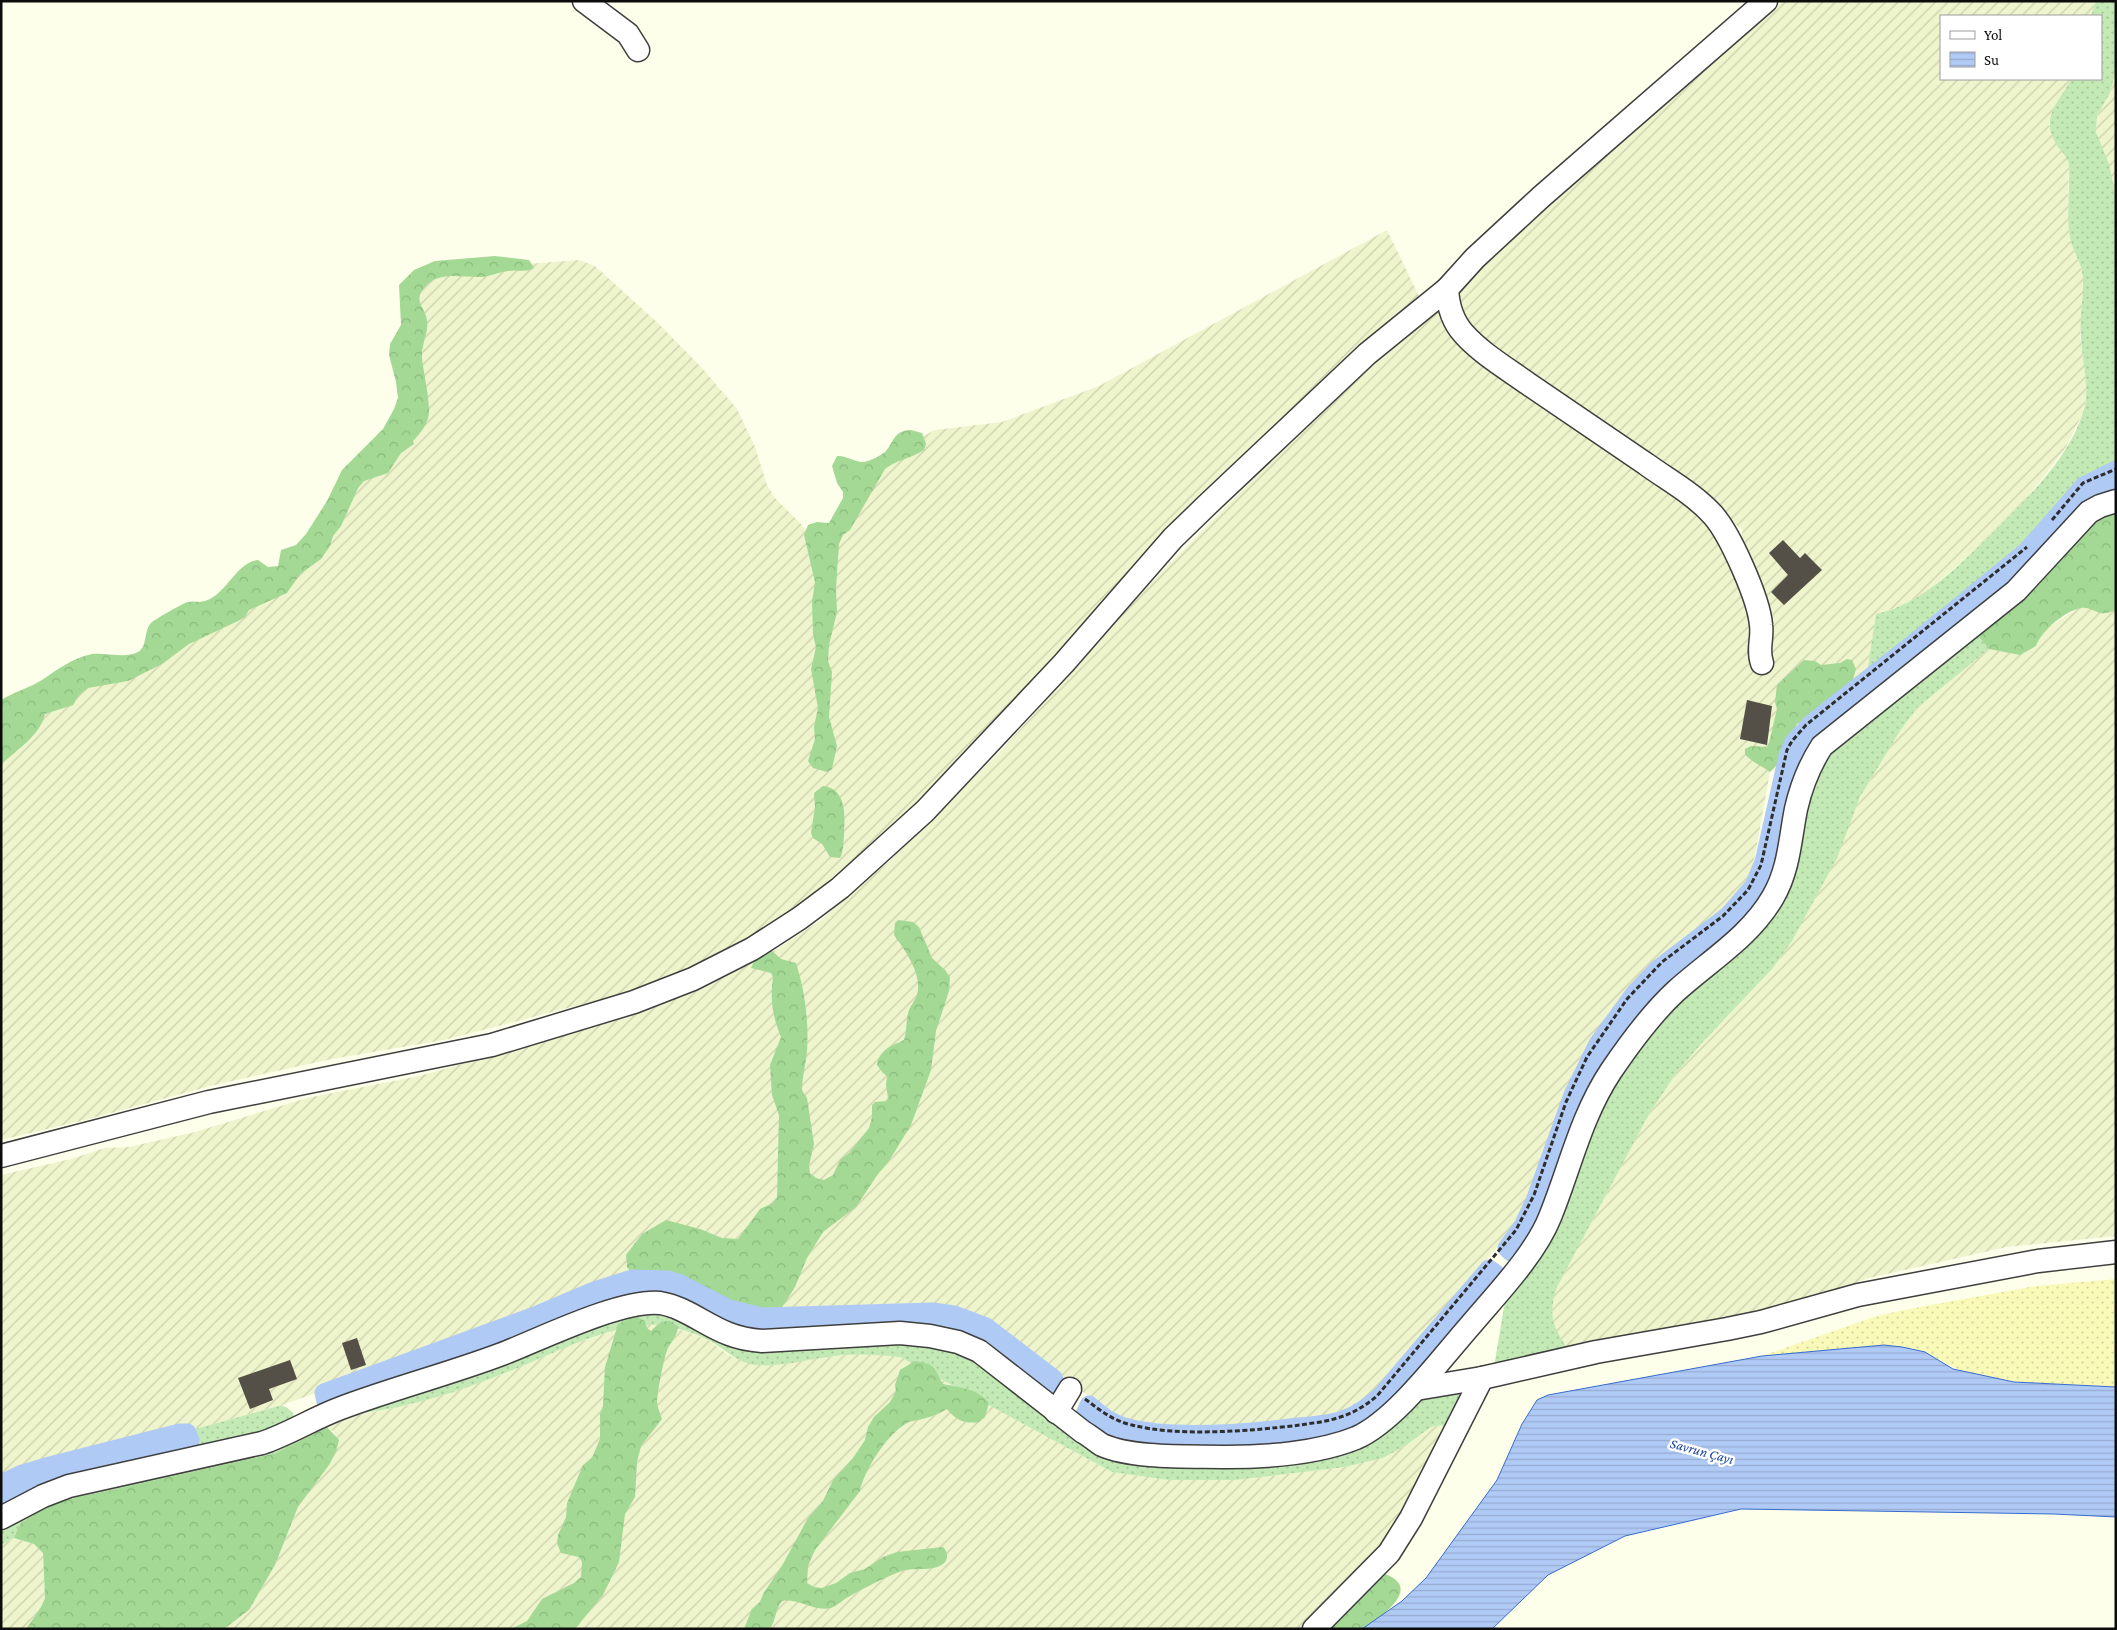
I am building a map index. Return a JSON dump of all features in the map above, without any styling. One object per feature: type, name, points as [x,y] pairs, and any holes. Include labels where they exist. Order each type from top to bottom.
[{"type":"street","points":[[584,1],[628,34],[638,50]]},
{"type":"street","points":[[1,1156],[209,1102],[492,1045],[634,1002],[693,979],[752,949],[800,918],[840,888],[925,811],[1064,663],[1173,538],[1368,354],[1447,289],[1475,258],[1541,196],[1766,1]]},
{"type":"street","points":[[1447,289],[1448,301],[1455,322],[1464,334],[1479,347],[1512,372],[1671,481],[1713,515],[1731,546],[1755,600],[1762,625],[1759,648],[1762,662]]},
{"type":"street","points":[[1,1518],[43,1496],[69,1486],[262,1443],[286,1435],[339,1408],[502,1354],[577,1324],[641,1303],[660,1303],[674,1306],[728,1334],[762,1342],[900,1334],[930,1336],[958,1342],[979,1351],[1056,1412],[1101,1444],[1116,1449],[1182,1456],[1243,1456],[1283,1454],[1354,1439],[1373,1429],[1416,1389],[1494,1298],[1526,1256],[1549,1220],[1579,1132],[1592,1104],[1613,1068],[1662,1004],[1737,941],[1772,899],[1781,882],[1787,861],[1800,791],[1822,746],[2016,591],[2090,512],[2100,506],[2116,501]]},
{"type":"street","points":[[1416,1389],[1482,1378],[1596,1352],[1760,1322],[1858,1295],[2038,1261],[2116,1252]]},
{"type":"street","points":[[1314,1629],[1389,1553],[1411,1518],[1482,1378]]},
{"type":"street","points":[[1056,1412],[1070,1389]]},
{"type":"path","points":[[2048,525],[2083,483],[2116,469]]},
{"type":"path","points":[[1070,1389],[1111,1418],[1120,1422],[1149,1429],[1174,1430],[1247,1429],[1323,1421],[1347,1415],[1372,1400],[1406,1364],[1516,1230],[1534,1195],[1566,1102],[1587,1057],[1627,999],[1662,962],[1723,916],[1748,890],[1761,865],[1784,761],[1792,741],[1806,725],[2031,543]]},
{"type":"shaded area","points":[[1783,1],[2096,1],[2091,15],[1940,15],[1940,80],[2070,80],[2052,112],[2049,124],[2058,147],[2066,155],[2069,164],[2068,212],[2070,239],[2083,274],[2084,295],[2080,336],[2086,377],[2084,411],[2066,447],[2046,474],[2024,501],[1968,556],[1927,592],[1901,606],[1876,614],[1867,673],[1832,699],[1820,705],[1814,713],[1797,724],[1785,745],[1777,765],[1770,772],[1751,877],[1740,894],[1722,913],[1651,965],[1615,1009],[1589,1045],[1576,1069],[1561,1104],[1522,1213],[1510,1232],[1376,1391],[1362,1404],[1340,1414],[1257,1426],[1203,1428],[1127,1420],[1075,1387],[996,1327],[972,1314],[957,1310],[934,1308],[827,1310],[777,1314],[754,1312],[732,1307],[718,1300],[679,1274],[645,1271],[623,1276],[282,1405],[195,1429],[189,1428],[33,1465],[1,1479],[1,1175],[71,1159],[105,1148],[129,1147],[195,1132],[307,1098],[419,1076],[520,1048],[633,1015],[719,980],[774,951],[821,920],[856,888],[889,862],[999,753],[1145,589],[1358,370],[1438,307],[1705,518],[1732,565],[1743,530],[1479,338],[1456,303],[1461,283],[1674,89]]},
{"type":"shaded area","points":[[2096,1],[2116,1],[2116,70],[2110,93],[2097,116],[2096,132],[2109,164],[2116,199],[2116,465],[2082,478],[2028,541],[1867,673],[1876,614],[1894,609],[1926,592],[1969,556],[2046,476],[2068,446],[2083,413],[2086,395],[2081,330],[2083,278],[2070,238],[2068,211],[2069,166],[2066,157],[2056,144],[2050,125],[2053,110],[2070,80],[2102,80],[2102,15],[2091,15]]},
{"type":"shaded area","points":[[2116,70],[2116,199],[2096,132],[2097,116],[2110,93]]},
{"type":"shaded area","points":[[1387,230],[1420,298],[1264,434],[1177,516],[1023,695],[846,873],[749,941],[653,986],[444,1040],[332,1059],[218,1084],[89,1119],[1,1140],[1,726],[57,687],[154,661],[278,578],[405,420],[407,302],[440,271],[579,260],[595,266],[659,324],[702,368],[737,409],[755,447],[767,485],[775,498],[801,524],[820,550],[860,494],[910,443],[935,430],[1002,422],[1099,386]]},
{"type":"shaded area","points":[[2116,481],[2116,496],[2029,573],[1828,733],[1787,832],[1770,879],[1795,765],[1804,745],[1819,730],[2024,568],[2089,494],[2101,486]]},
{"type":"shaded area","points":[[2079,608],[2087,608],[2102,613],[2116,610],[2116,1236],[2007,1247],[1869,1278],[1811,1298],[1726,1320],[1568,1349],[1556,1330],[1552,1316],[1552,1302],[1557,1287],[1648,1116],[1677,1072],[1773,968],[1792,941],[1860,797],[1900,731],[1917,708],[1989,649],[2020,654],[2036,646],[2039,637],[2047,628]]},
{"type":"shaded area","points":[[1979,635],[1989,649],[1917,708],[1900,731],[1860,797],[1837,858],[1792,941],[1773,968],[1677,1072],[1648,1116],[1557,1287],[1552,1313],[1553,1320],[1558,1333],[1568,1349],[1494,1367],[1507,1289],[1592,1115],[1665,1011],[1746,940],[1795,839],[1826,752]]},
{"type":"shaded area","points":[[1770,880],[1762,902],[1658,1000],[1551,1203],[1544,1211],[1585,1095],[1602,1058],[1652,988],[1741,918]]},
{"type":"shaded area","points":[[650,1310],[702,1327],[926,1343],[974,1356],[1094,1450],[1287,1461],[1425,1395],[1462,1392],[1445,1432],[1442,1425],[1431,1427],[1405,1446],[1383,1458],[1345,1467],[1236,1480],[1168,1480],[1112,1472],[900,1357],[871,1355],[831,1356],[781,1364],[757,1365],[737,1359],[714,1343],[677,1328],[646,1325],[608,1332],[590,1338],[500,1375],[442,1396],[400,1407],[354,1415],[276,1453],[93,1494],[21,1524],[14,1538],[1,1545],[1,1527],[51,1499],[130,1477],[632,1312]]},
{"type":"shaded area","points":[[648,1324],[665,1325],[690,1333],[708,1340],[730,1356],[756,1365],[783,1364],[823,1357],[871,1353],[900,1357],[1112,1472],[1168,1480],[1236,1480],[1345,1467],[1383,1458],[1405,1446],[1431,1427],[1442,1425],[1446,1434],[1386,1540],[1364,1566],[1301,1629],[224,1629],[249,1610],[275,1565],[298,1507],[336,1452],[334,1432],[327,1427],[353,1416],[408,1405],[501,1375],[571,1345],[612,1331]]},
{"type":"shaded area","points":[[282,1405],[289,1409],[294,1417],[288,1426],[1,1511],[1,1499],[44,1480],[129,1460],[185,1444],[190,1440],[187,1433],[189,1428],[195,1429]]},
{"type":"shaded area","points":[[14,1538],[34,1544],[43,1553],[45,1598],[26,1629],[1,1629],[1,1545]]},
{"type":"green space","points":[[495,256],[529,260],[534,268],[482,277],[443,277],[430,282],[421,293],[420,301],[427,320],[422,353],[429,406],[427,421],[413,441],[414,444],[401,453],[388,473],[364,481],[358,488],[341,526],[333,536],[330,546],[321,559],[300,574],[287,593],[249,610],[245,617],[238,621],[189,644],[162,664],[128,681],[88,688],[79,695],[73,705],[45,714],[33,736],[1,765],[1,700],[37,683],[78,658],[92,654],[127,655],[138,652],[143,646],[147,629],[152,622],[185,603],[203,601],[217,595],[244,566],[251,562],[258,560],[268,567],[278,566],[281,550],[296,545],[306,534],[327,501],[342,470],[383,429],[394,409],[398,398],[389,355],[390,344],[401,325],[399,285],[414,270],[435,261]]},
{"type":"green space","points":[[911,430],[922,433],[926,444],[924,450],[885,469],[850,530],[843,535],[839,544],[836,588],[837,612],[829,645],[828,661],[832,672],[829,717],[837,746],[832,769],[827,772],[813,768],[808,761],[815,739],[814,727],[818,708],[811,669],[816,647],[813,635],[812,602],[815,582],[804,535],[808,525],[817,522],[829,523],[843,498],[843,492],[837,483],[832,466],[837,456],[860,462],[868,461],[885,452],[898,434]]},
{"type":"green space","points":[[2116,507],[2116,610],[2102,613],[2081,608],[2068,613],[2048,628],[2036,646],[2020,655],[1989,649],[1978,635],[2092,520]]},
{"type":"green space","points":[[1847,659],[1852,660],[1856,669],[1852,683],[1797,724],[1785,745],[1777,765],[1770,772],[1747,757],[1745,749],[1751,746],[1767,747],[1769,743],[1777,709],[1775,702],[1777,685],[1804,660],[1815,661],[1821,665],[1840,663]]},
{"type":"green space","points":[[823,786],[837,792],[843,804],[845,820],[843,850],[840,858],[830,857],[822,844],[813,838],[811,833],[815,807],[814,793]]},
{"type":"green space","points":[[898,920],[913,922],[919,927],[932,958],[950,977],[949,991],[936,1031],[931,1070],[911,1125],[889,1161],[856,1207],[823,1232],[807,1258],[795,1287],[785,1303],[775,1314],[754,1312],[732,1307],[718,1300],[684,1277],[634,1275],[627,1267],[626,1255],[642,1234],[666,1220],[700,1229],[722,1238],[738,1239],[760,1209],[773,1203],[777,1198],[779,1115],[772,1095],[770,1065],[781,1037],[772,1007],[773,977],[771,973],[751,968],[757,955],[771,950],[781,959],[796,963],[802,984],[807,1018],[807,1040],[802,1090],[807,1098],[814,1144],[809,1166],[810,1173],[816,1178],[824,1180],[833,1175],[840,1160],[849,1153],[869,1128],[872,1117],[872,1105],[875,1102],[886,1101],[888,1098],[887,1076],[877,1065],[878,1060],[883,1052],[904,1040],[908,1013],[917,995],[917,979],[912,963],[894,935],[895,923]]},
{"type":"green space","points":[[635,1316],[645,1321],[647,1328],[651,1331],[664,1321],[671,1322],[678,1327],[666,1352],[659,1384],[657,1403],[662,1419],[641,1446],[637,1462],[635,1497],[625,1514],[619,1562],[603,1595],[575,1629],[511,1629],[527,1621],[542,1599],[574,1583],[581,1577],[582,1562],[579,1557],[561,1553],[557,1543],[558,1535],[566,1517],[567,1503],[583,1465],[592,1458],[600,1439],[600,1414],[603,1406],[605,1367],[618,1324]]},
{"type":"green space","points":[[915,1361],[929,1364],[934,1368],[943,1384],[974,1391],[984,1398],[989,1403],[985,1417],[979,1422],[965,1422],[958,1419],[947,1409],[924,1419],[907,1423],[892,1435],[866,1473],[860,1491],[815,1550],[808,1566],[807,1583],[814,1587],[822,1588],[836,1583],[850,1573],[865,1569],[883,1557],[897,1552],[943,1547],[947,1556],[945,1562],[934,1568],[907,1570],[896,1573],[862,1589],[831,1608],[818,1608],[794,1601],[782,1601],[770,1629],[744,1629],[752,1609],[760,1602],[808,1518],[823,1501],[833,1480],[853,1458],[865,1440],[868,1427],[874,1417],[890,1402],[896,1391],[895,1385],[900,1370]]},
{"type":"green space","points":[[327,1427],[339,1440],[336,1452],[329,1465],[298,1507],[275,1565],[249,1610],[224,1629],[26,1629],[45,1598],[43,1553],[34,1544],[14,1538],[20,1524],[45,1507],[79,1497],[276,1453]]},
{"type":"green space","points":[[1383,1573],[1395,1579],[1400,1586],[1400,1593],[1390,1608],[1367,1629],[1329,1629]]},
{"type":"sand","points":[[2116,1279],[2116,1387],[2041,1384],[2004,1380],[1967,1372],[1910,1348],[1884,1345],[1762,1356],[1877,1316],[1904,1310],[2036,1286]]},
{"type":"water","name":"Savrun Çayı","points":[[1884,1345],[1925,1352],[1953,1369],[2014,1382],[2116,1387],[2116,1517],[2054,1514],[1741,1509],[1625,1536],[1548,1575],[1492,1629],[1362,1629],[1402,1601],[1426,1578],[1497,1480],[1522,1424],[1537,1400],[1548,1395],[1762,1356]]},
{"type":"building","points":[[1783,540],[1800,558],[1805,553],[1822,570],[1784,605],[1771,592],[1788,575],[1769,553]]},
{"type":"building","points":[[1747,700],[1772,706],[1767,745],[1740,739]]},
{"type":"building","points":[[357,1338],[366,1365],[351,1370],[342,1343]]},
{"type":"building","points":[[290,1360],[297,1379],[269,1389],[273,1400],[250,1409],[238,1378]]},
{"type":"waterway","points":[[1534,1231],[1524,1247],[1511,1252],[1507,1248],[1523,1226],[1535,1201],[1573,1095],[1598,1044],[1635,993],[1658,969],[1729,915],[1754,886],[1764,862],[1788,756],[1794,742],[1811,724],[2027,551],[2084,486],[2116,470]]},
{"type":"waterway","points":[[2054,536],[2081,503],[2097,489],[2116,481]]},
{"type":"waterway","points":[[1576,1118],[1602,1058],[1646,995],[1661,980],[1741,918],[1761,894],[1773,872],[1795,765],[1804,745],[1819,730],[2024,568],[2034,558]]},
{"type":"waterway","points":[[1489,1269],[1496,1274],[1479,1298],[1387,1406],[1360,1426],[1343,1434],[1277,1443],[1228,1447],[1154,1445],[1125,1442],[1105,1434],[1089,1421],[1085,1414],[1089,1405],[1105,1418],[1124,1427],[1143,1431],[1187,1434],[1257,1431],[1321,1425],[1343,1420],[1359,1413],[1381,1396],[1489,1269]]},
{"type":"waterway","points":[[632,1279],[668,1280],[678,1283],[729,1309],[762,1317],[933,1312],[954,1315],[986,1327],[1054,1379],[1048,1387],[1038,1383],[969,1337],[946,1329],[920,1326],[770,1333],[729,1324],[672,1297],[648,1295],[614,1303],[487,1353],[338,1402],[326,1401],[324,1393],[535,1316],[594,1291],[632,1279]]},
{"type":"waterway","points":[[1,1484],[22,1474],[46,1467],[180,1433],[187,1433],[190,1440],[185,1444],[129,1460],[44,1480],[1,1499]]},
{"type":"waterway","points":[[1,1491],[24,1480],[189,1437]]}]
